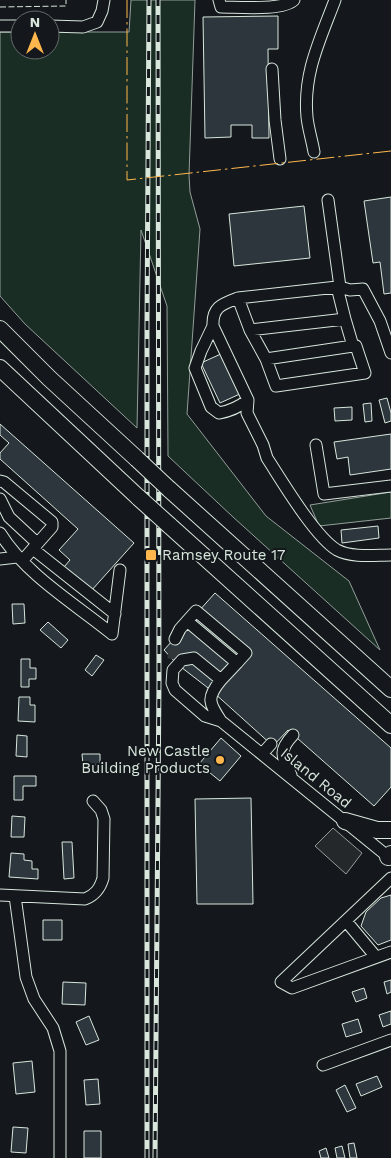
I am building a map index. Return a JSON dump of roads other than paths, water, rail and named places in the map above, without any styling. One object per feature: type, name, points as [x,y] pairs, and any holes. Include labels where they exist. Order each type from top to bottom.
[{"type":"highway","points":[[0,329],[49,378],[391,689]]},
{"type":"highway","points":[[0,368],[139,498],[391,725]]},
{"type":"highway","points":[[322,627],[391,676]]},
{"type":"highway","points":[[331,671],[391,736]]},
{"type":"highway","points":[[345,822],[377,830],[391,830]]},
{"type":"street","points":[[60,26],[83,27],[97,22],[104,0]]},
{"type":"street","points":[[219,0],[221,7],[280,6],[290,4],[294,0]]},
{"type":"street","points":[[314,152],[307,118],[308,78],[318,40],[335,0]]},
{"type":"street","points":[[272,69],[274,120],[280,159]]},
{"type":"street","points":[[238,298],[250,330],[266,359],[276,386],[365,373],[356,346],[353,346],[345,319],[328,200]]},
{"type":"street","points":[[391,353],[385,321],[363,289],[350,290],[339,287],[238,298],[215,310],[212,318],[213,326],[248,400],[247,413],[263,445],[267,458],[319,534],[337,550],[352,554],[391,555]]},
{"type":"street","points":[[250,330],[345,319]]},
{"type":"street","points":[[213,326],[200,351],[195,368],[212,406],[219,413],[227,412],[248,400]]},
{"type":"street","points":[[266,359],[353,346]]},
{"type":"street","points":[[316,445],[324,494],[391,486]]},
{"type":"street","points":[[0,481],[4,482],[52,522],[52,527],[35,546],[19,559],[0,559]]},
{"type":"street","points":[[0,499],[9,517],[35,546],[115,614]]},
{"type":"street","points":[[0,533],[19,559],[40,578],[112,634],[120,570]]},
{"type":"street","points":[[175,640],[196,611],[246,653],[212,691],[210,700],[221,721]]},
{"type":"street","points":[[172,676],[177,664],[182,660],[194,658],[221,680]]},
{"type":"street","points":[[173,660],[172,676],[175,690],[204,716],[221,721]]},
{"type":"street","name":"Island Road","points":[[221,721],[390,857]]},
{"type":"street","points":[[293,735],[282,750],[283,757],[293,779]]},
{"type":"street","points":[[262,754],[271,744]]},
{"type":"street","points":[[0,895],[84,898],[97,892],[103,878],[104,819],[101,810],[93,801]]},
{"type":"street","points":[[391,878],[281,982],[292,988],[391,952]]},
{"type":"street","points":[[15,896],[26,977],[34,998],[58,1039],[60,1051],[60,1158]]},
{"type":"street","points":[[346,921],[376,958]]},
{"type":"street","points":[[324,1065],[391,1040]]},
{"type":"tunnel","points":[[173,659],[175,639]]},
{"type":"railway","points":[[147,1158],[149,0]]},
{"type":"railway","points":[[155,1158],[159,682],[158,0]]},
{"type":"place","name":"Ramsey Route 17","points":[[151,555]]},
{"type":"place","name":"New Castle Building Products","points":[[220,760]]}]
